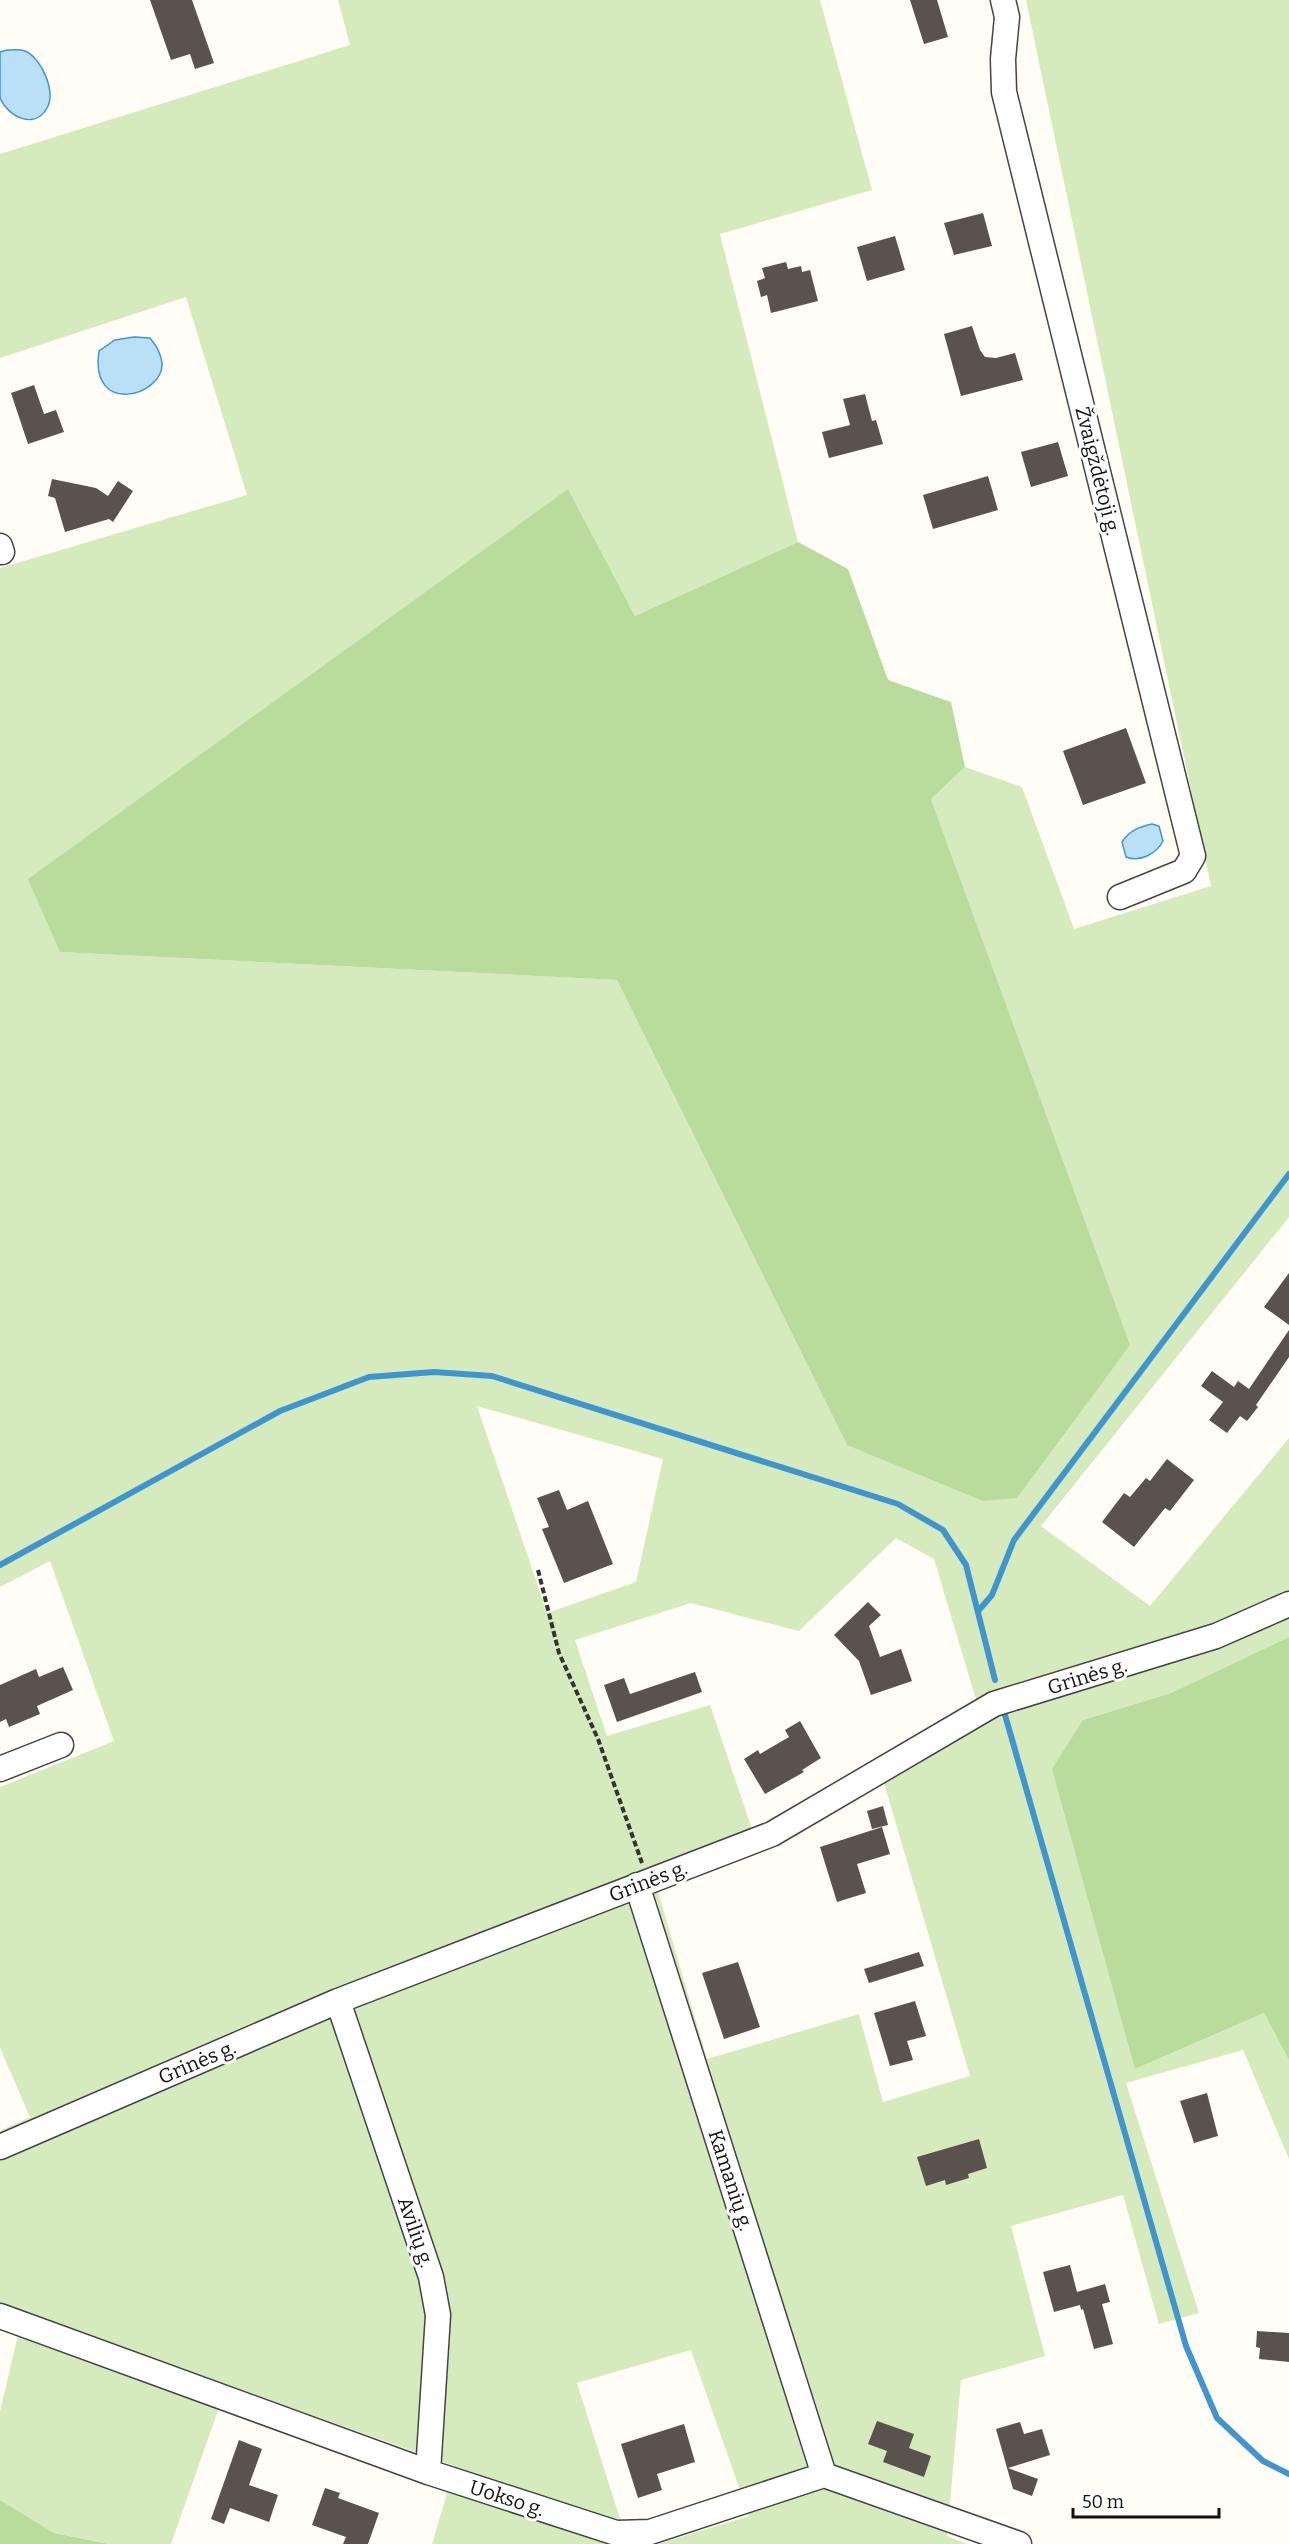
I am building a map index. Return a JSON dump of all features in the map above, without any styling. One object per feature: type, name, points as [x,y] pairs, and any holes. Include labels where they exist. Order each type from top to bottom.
[{"type":"street","name":"Žvaigždėtoji g.","points":[[1003,0],[1007,17],[1003,59],[1004,92],[1193,856],[1184,872],[1120,897]]},
{"type":"street","name":"Grinės g.","points":[[0,2147],[338,2001],[772,1834],[994,1704],[1216,1636],[1289,1604]]},
{"type":"street","points":[[0,1769],[61,1745]]},
{"type":"street","name":"Kamanių g.","points":[[643,1883],[824,2475]]},
{"type":"street","name":"Avilių g.","points":[[338,2001],[431,2277],[438,2315],[428,2472]]},
{"type":"street","name":"Uokso g.","points":[[0,2316],[428,2472],[616,2533],[650,2532],[824,2475]]},
{"type":"street","points":[[824,2475],[1019,2544]]},
{"type":"path","points":[[538,1569],[559,1653],[598,1739],[643,1883]]},
{"type":"green space","points":[[338,0],[820,0],[872,190],[720,234],[798,542],[635,616],[568,489],[60,952],[617,980],[847,1445],[1129,1345],[931,799],[965,767],[1022,787],[1074,929],[1211,886],[1026,0],[1289,0],[1289,1217],[1041,1526],[1150,1606],[1289,1438],[1289,1637],[1171,1693],[1083,1720],[1135,2069],[1264,2013],[1289,2060],[1289,2159],[1243,2050],[1126,2083],[1199,2313],[1159,2324],[1123,2195],[1011,2226],[1045,2356],[961,2380],[947,2536],[967,2544],[658,2544],[749,2516],[691,2350],[577,2383],[628,2544],[432,2544],[455,2466],[227,2385],[171,2544],[109,2544],[54,2533],[0,2500],[0,2411],[19,2331],[0,2324],[0,2131],[30,2117],[0,2048],[0,1787],[114,1741],[50,1561],[0,1587],[0,568],[247,495],[186,297],[0,358],[0,154],[350,45]],"holes":[[[477,1406],[663,1459],[636,1582],[547,1613]],[[896,1538],[934,1559],[983,1723],[884,1783],[970,2076],[883,2102],[859,2014],[707,2059],[657,1888],[759,1850],[710,1705],[607,1736],[575,1640],[691,1603],[799,1631]]]},
{"type":"green space","points":[[568,489],[635,616],[798,542],[848,569],[888,680],[951,702],[965,767],[931,799],[1130,1345],[1017,1498],[983,1501],[847,1445],[617,980],[60,952],[28,879]]},
{"type":"green space","points":[[1289,1637],[1289,2060],[1264,2013],[1135,2069],[1052,1769],[1083,1720],[1171,1693]]},
{"type":"green space","points":[[0,2500],[54,2533],[109,2544],[0,2544]]},
{"type":"water","points":[[23,50],[31,55],[46,76],[50,93],[49,101],[42,115],[36,118],[29,120],[15,115],[9,111],[0,98],[0,52]]},
{"type":"water","points":[[134,337],[150,338],[154,344],[162,363],[159,375],[152,384],[140,391],[128,394],[115,393],[105,385],[99,372],[99,351],[115,340]]},
{"type":"water","points":[[1152,824],[1159,826],[1163,841],[1160,845],[1148,856],[1137,859],[1126,857],[1122,842],[1125,838],[1135,830]]},
{"type":"building","points":[[150,0],[192,0],[214,63],[195,69],[190,54],[171,60]]},
{"type":"building","points":[[910,0],[937,0],[948,37],[924,44]]},
{"type":"building","points":[[983,213],[992,246],[954,255],[944,223]]},
{"type":"building","points":[[895,236],[905,270],[867,281],[857,247]]},
{"type":"building","points":[[786,262],[788,269],[801,266],[802,272],[810,270],[818,301],[771,313],[767,295],[761,297],[757,281],[765,278],[762,268]]},
{"type":"building","points":[[972,326],[980,350],[985,357],[996,358],[1015,353],[1023,380],[961,396],[944,334]]},
{"type":"building","points":[[34,385],[44,414],[56,410],[64,432],[28,444],[11,393]]},
{"type":"building","points":[[865,394],[872,421],[876,420],[883,444],[829,458],[822,432],[850,425],[843,399]]},
{"type":"building","points":[[1058,442],[1068,476],[1031,487],[1021,452]]},
{"type":"building","points":[[988,476],[998,510],[933,529],[923,495]]},
{"type":"building","points":[[52,479],[96,488],[108,496],[118,481],[133,491],[113,522],[109,519],[65,532],[55,498],[48,496]]},
{"type":"building","points":[[1126,728],[1146,783],[1083,805],[1063,751]]},
{"type":"building","points":[[1289,1273],[1289,1325],[1264,1307]]},
{"type":"building","points":[[1289,1330],[1289,1357],[1247,1421],[1240,1416],[1227,1433],[1209,1420],[1223,1402],[1201,1386],[1212,1371],[1234,1387],[1238,1381],[1249,1389]]},
{"type":"building","points":[[1167,1459],[1194,1480],[1170,1511],[1165,1508],[1134,1547],[1102,1522],[1124,1493],[1130,1497],[1146,1478],[1150,1481]]},
{"type":"building","points":[[559,1490],[567,1510],[588,1501],[613,1564],[564,1583],[542,1529],[549,1527],[537,1498]]},
{"type":"building","points":[[868,1602],[881,1615],[869,1626],[880,1657],[901,1649],[912,1681],[871,1695],[859,1661],[834,1635]]},
{"type":"building","points":[[63,1667],[73,1690],[37,1706],[40,1714],[9,1727],[6,1719],[0,1722],[0,1685],[36,1669],[39,1677]]},
{"type":"building","points":[[695,1672],[702,1692],[617,1722],[604,1685],[624,1678],[630,1694]]},
{"type":"building","points":[[800,1721],[821,1758],[802,1770],[804,1772],[765,1794],[744,1759],[758,1750],[760,1754],[789,1737],[785,1730]]},
{"type":"building","points":[[883,1806],[888,1825],[872,1829],[867,1811]]},
{"type":"building","points":[[882,1827],[890,1854],[857,1864],[866,1893],[837,1902],[820,1847]]},
{"type":"building","points":[[919,1952],[924,1966],[869,1983],[864,1969]]},
{"type":"building","points":[[738,1962],[760,2027],[724,2039],[702,1973]]},
{"type":"building","points":[[915,2001],[926,2036],[907,2041],[913,2060],[890,2066],[874,2013]]},
{"type":"building","points":[[1207,2093],[1218,2136],[1194,2143],[1180,2101]]},
{"type":"building","points":[[979,2139],[987,2168],[968,2174],[969,2178],[946,2185],[945,2180],[926,2186],[917,2157]]},
{"type":"building","points":[[1070,2265],[1077,2292],[1105,2284],[1110,2302],[1102,2304],[1113,2344],[1094,2349],[1080,2305],[1054,2312],[1043,2272]]},
{"type":"building","points":[[1257,2331],[1289,2333],[1289,2362],[1259,2359],[1260,2348],[1256,2347]]},
{"type":"building","points":[[877,2421],[914,2434],[909,2448],[931,2456],[924,2477],[883,2462],[887,2451],[868,2444]]},
{"type":"building","points":[[1020,2422],[1024,2434],[1042,2429],[1050,2455],[1008,2468],[1038,2479],[1032,2496],[1013,2489],[996,2429]]},
{"type":"building","points":[[684,2424],[695,2462],[657,2474],[662,2490],[638,2498],[621,2444]]},
{"type":"building","points":[[239,2440],[262,2449],[249,2485],[278,2495],[269,2522],[230,2508],[224,2524],[211,2519]]},
{"type":"building","points":[[325,2488],[340,2493],[338,2498],[379,2513],[368,2544],[343,2544],[346,2537],[312,2525]]},
{"type":"waterway","points":[[979,1610],[992,1595],[1014,1540],[1289,1174]]},
{"type":"waterway","points":[[0,1565],[280,1411],[369,1377],[434,1372],[492,1376],[898,1504],[943,1530],[966,1565],[995,1680]]},
{"type":"waterway","points":[[1005,1715],[1186,2346],[1217,2418],[1263,2461],[1289,2474]]}]
